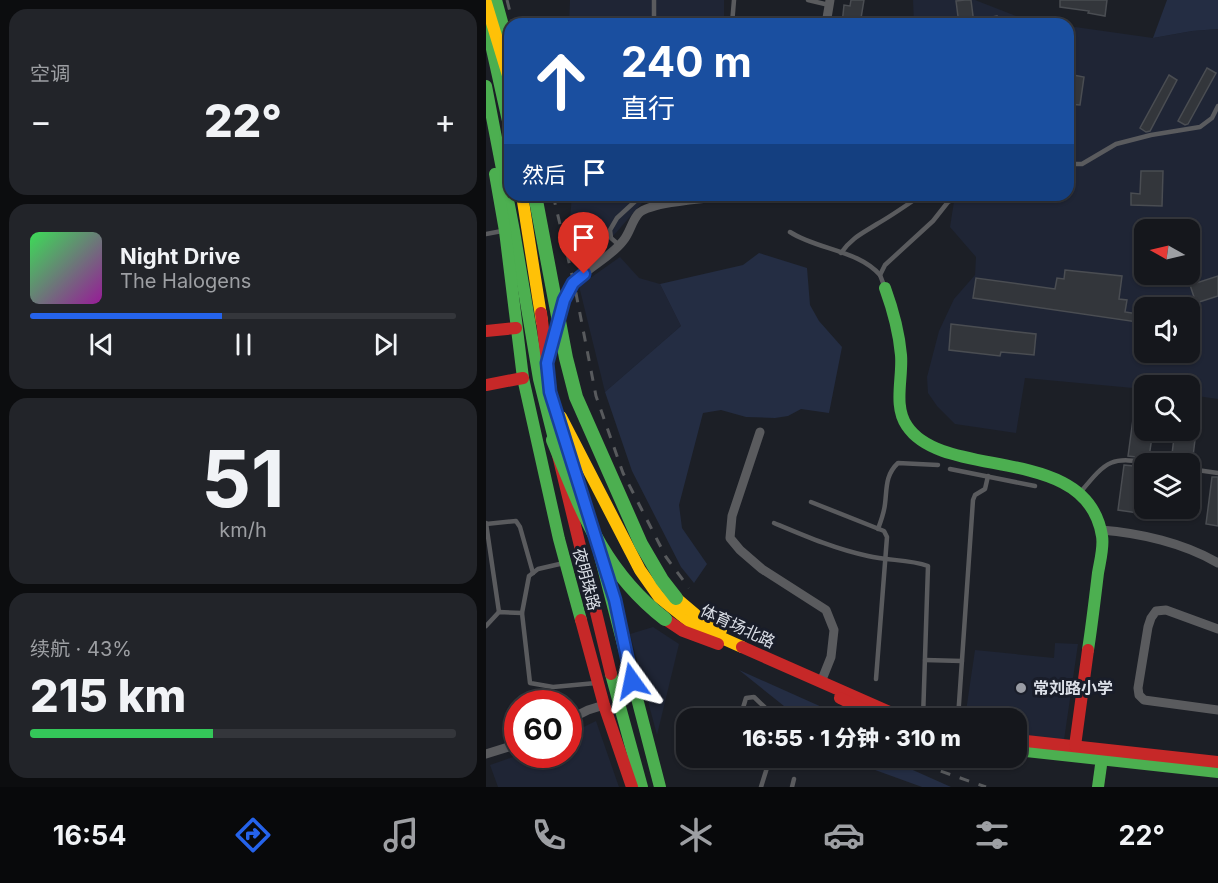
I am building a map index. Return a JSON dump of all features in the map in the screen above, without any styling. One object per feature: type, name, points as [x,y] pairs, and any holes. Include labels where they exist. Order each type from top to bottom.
[{"type":"main road","points":[[496,0],[504,34]]},
{"type":"main road","points":[[486,3],[504,62]]},
{"type":"main road","points":[[486,22],[504,103]]},
{"type":"main road","points":[[486,86],[504,179]]},
{"type":"main road","name":"夜明珠路","points":[[487,133],[505,231],[524,378],[565,562],[604,705],[632,787]]},
{"type":"main road","points":[[508,201],[538,379],[618,701],[642,787]]},
{"type":"main road","points":[[523,201],[542,322]]},
{"type":"main road","points":[[534,201],[576,397],[641,544],[662,580],[676,598],[702,620],[820,685]]},
{"type":"main road","name":"夜明珠路","points":[[534,201],[542,322],[550,392],[615,600],[637,701],[660,787]]},
{"type":"main road","points":[[883,281],[897,324],[902,358],[899,395],[902,417],[913,434],[938,450],[1023,468],[1061,482],[1078,495],[1098,518],[1103,538],[1075,746]]},
{"type":"main road","points":[[486,332],[516,327]]},
{"type":"main road","points":[[486,385],[524,378]]},
{"type":"main road","name":"体育场北路","points":[[554,405],[640,570],[659,597],[695,626],[820,685],[862,708]]},
{"type":"main road","points":[[553,440],[579,502],[624,585],[665,620],[683,631],[820,685]]},
{"type":"main road","points":[[574,474],[576,465],[580,461],[591,477]]},
{"type":"main road","name":"体育场北路","points":[[820,685],[878,708]]},
{"type":"main road","points":[[1027,741],[1218,762]]},
{"type":"main road","points":[[1027,751],[1218,772]]},
{"type":"main road","points":[[1098,787],[1102,758]]},
{"type":"street","points":[[827,18],[830,2]]},
{"type":"street","points":[[547,363],[564,300],[573,283],[624,240],[639,213],[656,206],[691,201]]},
{"type":"street","points":[[760,432],[732,516],[730,538],[762,569],[826,610],[834,630],[831,657],[820,685]]},
{"type":"street","points":[[1101,530],[1163,541],[1207,556],[1218,563]]},
{"type":"street","points":[[1218,629],[1166,610],[1156,611],[1148,627],[1138,688],[1139,695],[1144,700],[1218,710]]},
{"type":"street","points":[[582,713],[604,705]]},
{"type":"street","points":[[486,754],[504,748]]},
{"type":"lane","points":[[654,0],[654,18]]},
{"type":"lane","points":[[732,18],[734,0]]},
{"type":"lane","points":[[808,0],[830,2]]},
{"type":"lane","points":[[1074,164],[1082,164],[1116,144],[1151,135],[1200,127],[1212,118],[1218,106]]},
{"type":"lane","points":[[619,245],[611,238],[610,230],[617,218],[635,201]]},
{"type":"lane","points":[[841,253],[846,244],[857,235],[912,201]]},
{"type":"lane","points":[[883,281],[885,265],[950,201]]},
{"type":"lane","points":[[486,234],[505,231]]},
{"type":"lane","points":[[790,232],[803,241],[872,266],[883,281]]},
{"type":"lane","points":[[1078,495],[1093,477],[1112,461],[1134,460]]},
{"type":"lane","points":[[878,529],[886,502],[885,488],[892,468],[898,463],[938,465]]},
{"type":"lane","points":[[950,469],[1035,486]]},
{"type":"lane","points":[[1200,471],[1218,474]]},
{"type":"lane","points":[[959,708],[973,500],[975,495],[985,489],[988,476]]},
{"type":"lane","points":[[811,502],[884,531],[887,537],[876,679]]},
{"type":"lane","points":[[499,612],[486,523],[516,521],[520,527],[533,573]]},
{"type":"lane","points":[[774,523],[838,549],[928,566],[924,708]]},
{"type":"lane","points":[[565,562],[538,569],[529,576],[526,586],[522,613],[530,683],[553,687],[598,682]]},
{"type":"lane","points":[[486,626],[499,612],[522,613]]},
{"type":"lane","points":[[926,660],[962,661]]},
{"type":"lane","points":[[743,708],[746,698],[754,697],[766,708]]},
{"type":"lane","points":[[761,787],[767,768]]},
{"type":"lane","points":[[792,787],[794,779]]},
{"type":"shaded area","points":[[570,0],[724,0],[724,18],[569,18]]},
{"type":"shaded area","points":[[913,0],[975,0],[1021,18],[914,18]]},
{"type":"shaded area","points":[[1167,0],[1218,0],[1218,29],[1153,38]]},
{"type":"shaded area","points":[[1074,27],[1153,38],[1218,29],[1218,399],[1200,396],[1200,375],[1134,375],[1134,388],[1025,378],[1016,433],[955,424],[928,393],[927,377],[939,331],[954,299],[975,275],[976,257],[950,227],[954,201],[1074,201]]},
{"type":"shaded area","points":[[572,201],[650,201],[642,203],[607,243],[570,219]]},
{"type":"shaded area","points":[[759,253],[807,268],[810,305],[819,321],[842,347],[829,413],[801,409],[788,416],[775,418],[746,417],[721,410],[703,413],[679,505],[682,528],[707,564],[694,583],[681,567],[632,471],[605,392],[681,326],[660,284],[743,265]]},
{"type":"shaded area","points":[[620,257],[639,278],[660,284],[681,326],[605,392],[579,286]]},
{"type":"shaded area","points":[[653,627],[679,644],[657,735],[630,634]]},
{"type":"shaded area","name":"常刘路小学","points":[[1055,643],[1078,644],[1064,740],[1027,736],[1027,708],[966,708],[975,650],[1054,658]]},
{"type":"shaded area","points":[[739,670],[824,708],[786,708]]},
{"type":"shaded area","points":[[596,721],[619,787],[498,787],[490,765],[504,760],[504,768],[582,768],[582,728]]},
{"type":"shaded area","points":[[870,768],[908,768],[951,787],[922,787]]},
{"type":"building","points":[[851,0],[864,0],[861,18],[843,18],[844,5],[850,6]]},
{"type":"building","points":[[971,0],[973,18],[958,18],[956,1]]},
{"type":"building","points":[[1060,0],[1107,0],[1105,16],[1060,7]]},
{"type":"building","points":[[1207,68],[1216,73],[1188,124],[1185,125],[1178,121]]},
{"type":"building","points":[[1074,75],[1084,77],[1080,105],[1074,104]]},
{"type":"building","points":[[1169,75],[1177,80],[1150,131],[1146,132],[1140,128]]},
{"type":"building","points":[[1141,171],[1163,171],[1162,206],[1131,205],[1131,193],[1140,194]]},
{"type":"building","points":[[1065,270],[1122,276],[1119,299],[1127,300],[1125,312],[1134,313],[1134,322],[973,298],[976,278],[1055,289],[1057,278],[1064,279]]},
{"type":"building","points":[[1218,276],[1218,296],[1200,302],[1200,297],[1194,297],[1190,285],[1200,285],[1200,282]]},
{"type":"building","points":[[951,324],[1036,334],[1034,355],[1001,352],[1000,356],[949,350]]},
{"type":"building","points":[[1134,412],[1134,441],[1151,441],[1150,453],[1134,453],[1134,457],[1128,456]]},
{"type":"building","points":[[1174,441],[1195,441],[1193,453],[1172,453]]},
{"type":"building","points":[[1124,465],[1134,466],[1134,512],[1118,510]]},
{"type":"building","points":[[1212,477],[1218,477],[1218,526],[1206,524]]},
{"type":"railway","points":[[507,0],[512,18]]},
{"type":"railway","points":[[554,201],[574,283],[596,396],[623,473],[666,557],[689,588]]},
{"type":"railway","points":[[932,768],[986,787]]},
{"type":"traffic: fast","points":[[496,0],[504,29]]},
{"type":"traffic: fast","points":[[486,22],[504,103]]},
{"type":"traffic: fast","points":[[486,86],[504,179]]},
{"type":"traffic: fast","points":[[495,174],[505,231],[523,378],[559,539],[581,620]]},
{"type":"traffic: fast","points":[[508,201],[539,379],[557,451]]},
{"type":"traffic: fast","points":[[536,201],[566,358],[576,397],[641,544],[662,580],[676,598]]},
{"type":"traffic: fast","points":[[885,288],[899,338],[901,355],[899,401],[907,426],[925,443],[951,454],[1043,475],[1070,487],[1091,507],[1102,536],[1102,554],[1088,650]]},
{"type":"traffic: fast","points":[[553,440],[596,538],[625,580],[665,619]]},
{"type":"traffic: fast","points":[[598,548],[660,787]]},
{"type":"traffic: fast","points":[[611,674],[642,787]]},
{"type":"traffic: fast","points":[[1027,751],[1218,772]]},
{"type":"traffic: fast","points":[[1098,787],[1102,758]]},
{"type":"traffic: slow","points":[[486,3],[504,62]]},
{"type":"traffic: slow","points":[[523,201],[542,322]]},
{"type":"traffic: slow","points":[[561,417],[640,570],[659,597],[695,626],[742,647]]},
{"type":"traffic: slow","points":[[676,598],[702,620],[721,630]]},
{"type":"traffic: jam","points":[[541,313],[551,392],[580,493]]},
{"type":"traffic: jam","points":[[486,331],[516,328]]},
{"type":"traffic: jam","points":[[486,385],[523,378]]},
{"type":"traffic: jam","points":[[557,451],[611,674]]},
{"type":"traffic: jam","points":[[665,619],[683,631],[718,644]]},
{"type":"traffic: jam","points":[[581,620],[604,705],[632,787]]},
{"type":"traffic: jam","points":[[742,647],[880,708]]},
{"type":"traffic: jam","points":[[1075,746],[1088,650]]},
{"type":"traffic: jam","points":[[840,698],[860,708]]},
{"type":"traffic: jam","points":[[1027,741],[1218,762]]},
{"type":"place","name":"常刘路小学","points":[[1021,688]]},
{"type":"route","points":[[584,274],[573,283],[564,300],[547,363],[550,392],[615,600],[632,681]]}]
